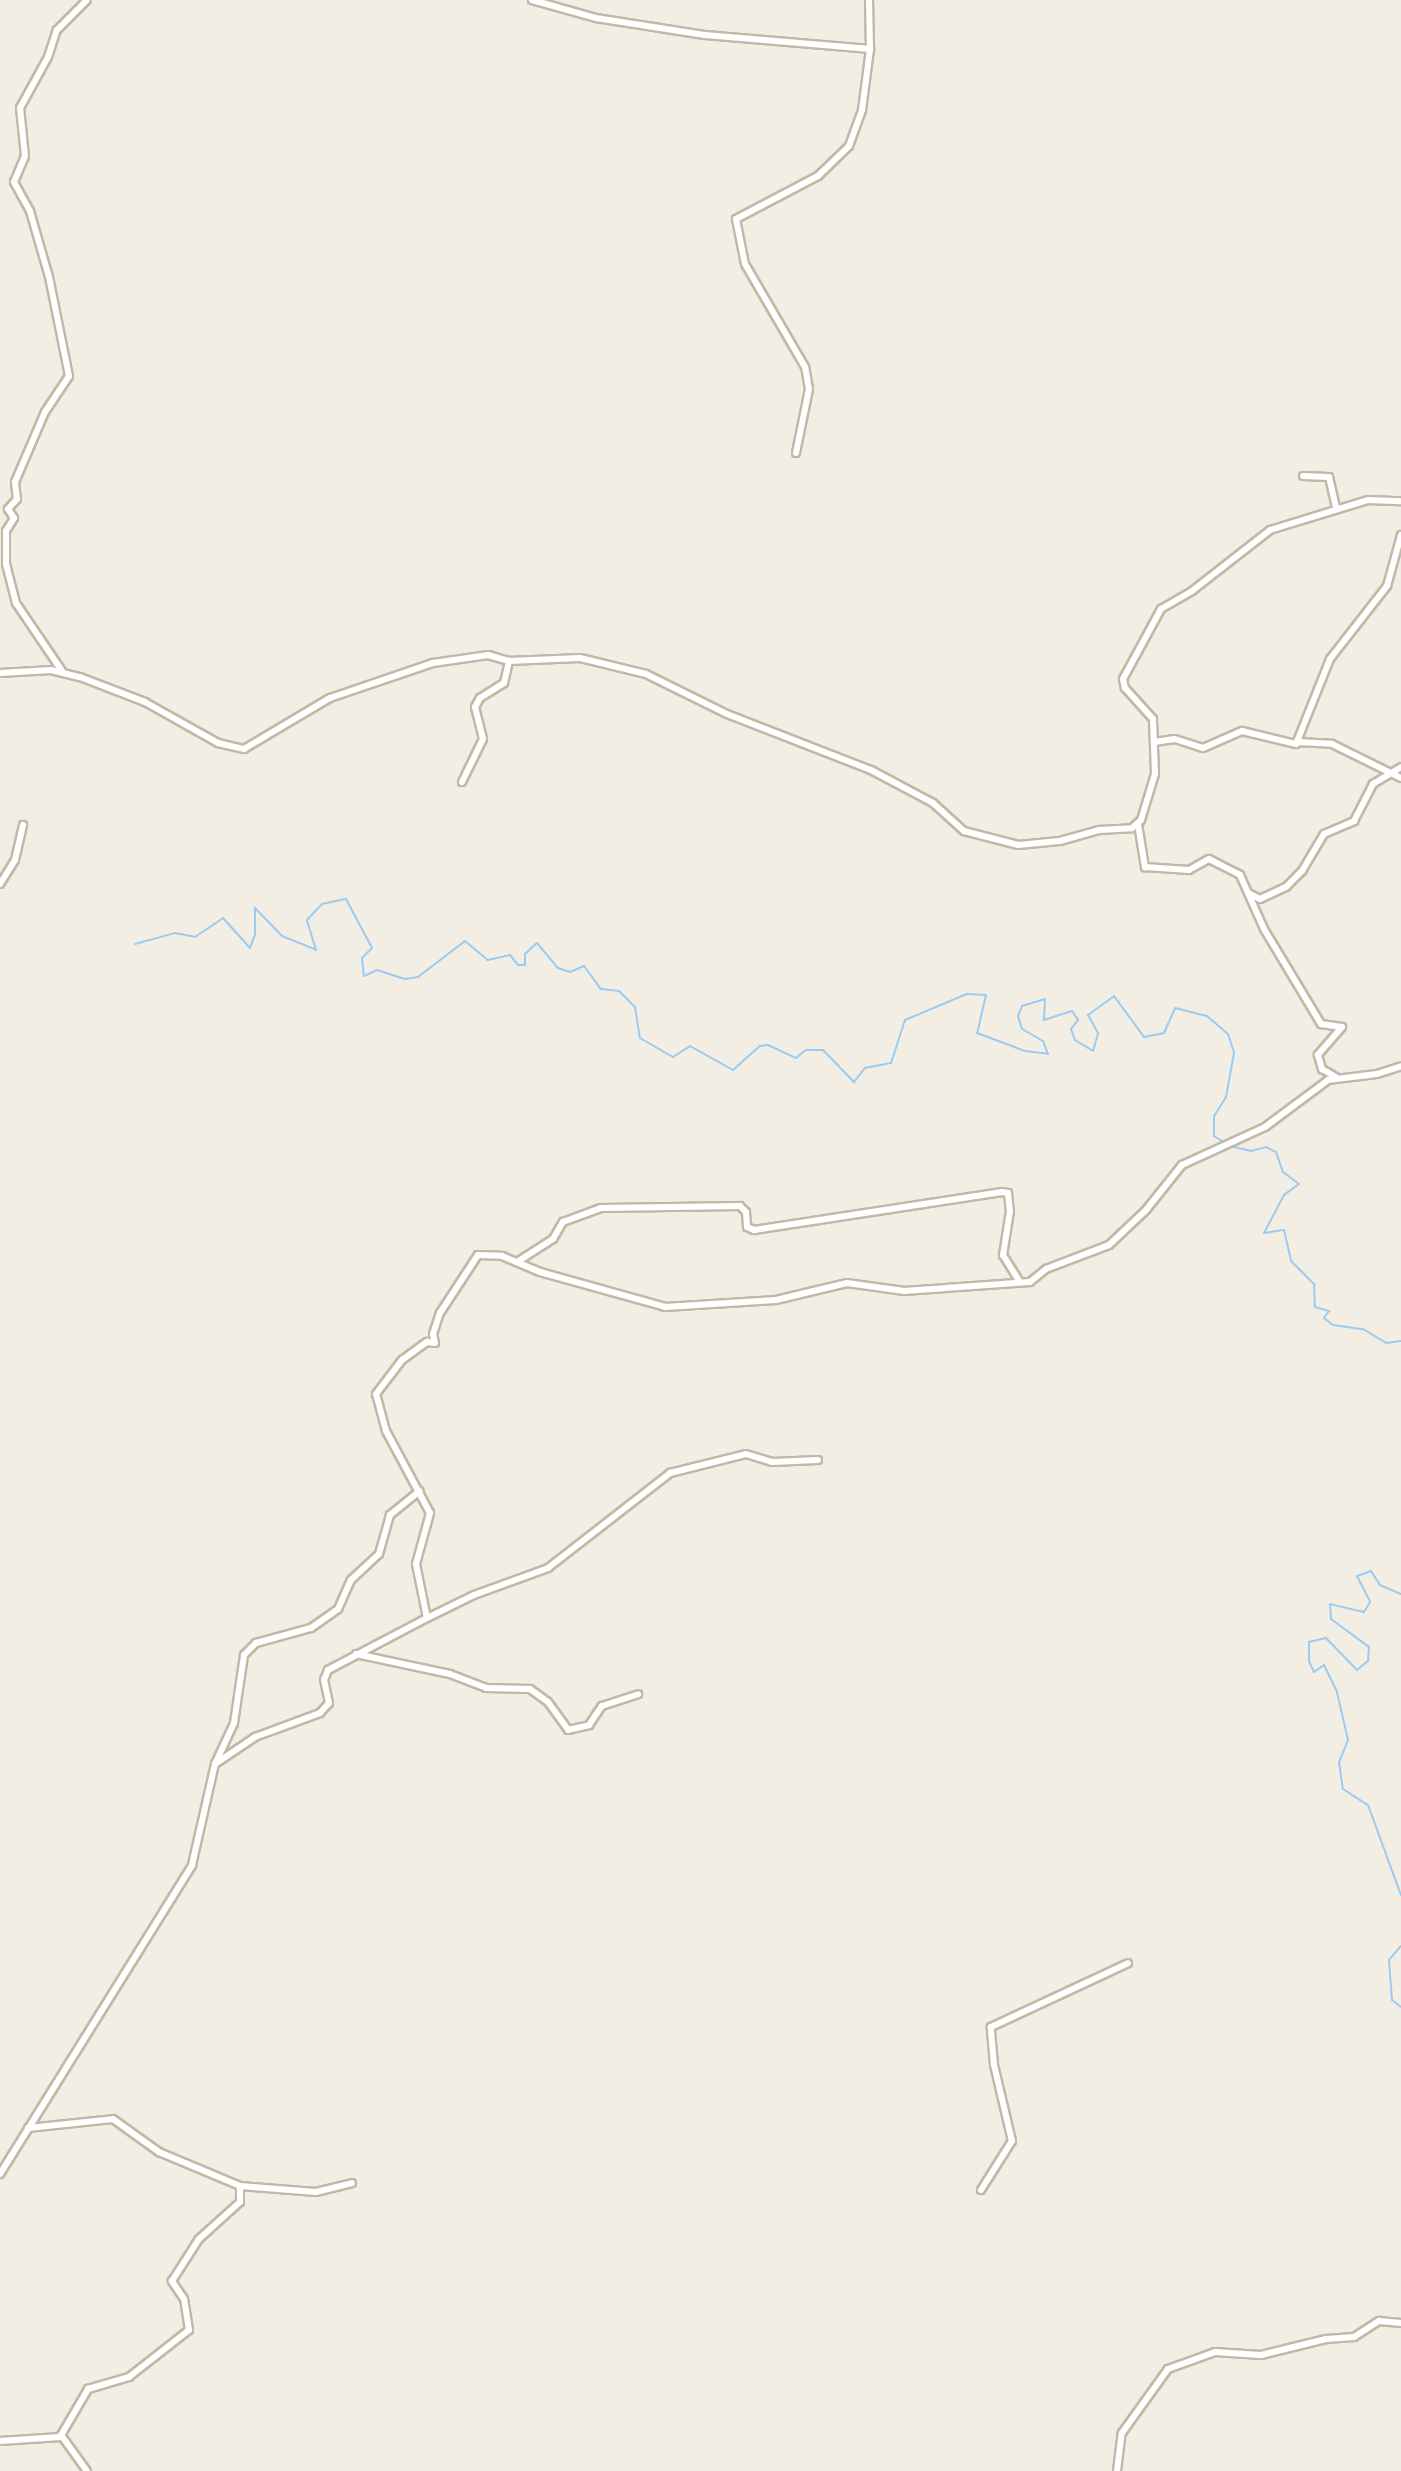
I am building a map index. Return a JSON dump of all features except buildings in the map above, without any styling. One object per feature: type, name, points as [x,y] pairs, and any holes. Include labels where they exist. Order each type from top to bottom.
[{"type":"street","points":[[63,672],[16,603],[6,564],[6,531],[14,518],[8,509],[17,499],[15,482],[45,412],[69,376],[49,277],[15,175],[25,156],[20,107],[48,57],[57,30],[87,0]]},
{"type":"street","points":[[532,0],[596,18],[705,35],[870,49]]},
{"type":"street","points":[[796,453],[809,390],[805,367],[744,264],[736,219],[809,182],[838,161],[855,134],[870,49],[869,0]]},
{"type":"street","points":[[1303,476],[1329,477],[1336,508]]},
{"type":"street","points":[[1336,1077],[1322,1069],[1318,1055],[1342,1027],[1321,1024],[1256,910],[1240,875],[1212,859],[1196,862],[1189,870],[1145,867],[1138,824],[1155,774],[1153,719],[1123,684],[1136,649],[1161,608],[1192,591],[1270,530],[1368,500],[1401,501]]},
{"type":"street","points":[[1297,742],[1330,659],[1387,586],[1401,535]]},
{"type":"street","points":[[0,673],[63,672],[145,702],[227,747],[244,749],[330,698],[372,681],[433,663],[488,655],[509,661],[580,658],[646,674],[727,714],[871,770],[933,803],[960,828],[998,842],[1059,841],[1138,824]]},
{"type":"street","points":[[462,782],[483,739],[475,707],[481,698],[504,683],[509,661]]},
{"type":"street","points":[[1154,741],[1175,739],[1203,748],[1242,730],[1297,742],[1332,744],[1398,776]]},
{"type":"street","points":[[1398,776],[1401,767]]},
{"type":"street","points":[[1256,910],[1261,899],[1286,887],[1302,871],[1324,834],[1354,821],[1373,784],[1398,776]]},
{"type":"street","points":[[0,884],[15,860],[23,825]]},
{"type":"street","points":[[1249,894],[1261,899]]},
{"type":"street","points":[[427,1618],[416,1564],[430,1517],[420,1491],[386,1432],[376,1404],[378,1389],[406,1357],[426,1342],[435,1343],[433,1334],[440,1313],[478,1255],[491,1254],[643,1304],[687,1308],[776,1300],[847,1283],[904,1291],[936,1286],[991,1288],[1019,1281],[1030,1282],[1046,1269],[1109,1245],[1146,1210],[1182,1165],[1265,1127],[1336,1077],[1377,1074],[1401,1066]]},
{"type":"street","points":[[517,1262],[553,1239],[563,1222],[601,1208],[740,1206],[746,1212],[747,1227],[754,1230],[1002,1192],[1008,1193],[1010,1211],[1003,1255],[1019,1281]]},
{"type":"street","points":[[215,1764],[255,1737],[323,1711],[329,1703],[325,1674],[356,1654],[474,1595],[548,1568],[670,1474],[746,1454],[772,1462],[818,1460]]},
{"type":"street","points":[[0,2174],[192,1865],[215,1764],[234,1723],[244,1656],[256,1643],[311,1628],[338,1609],[351,1580],[379,1554],[390,1515],[420,1491]]},
{"type":"street","points":[[356,1654],[450,1674],[486,1688],[530,1689],[548,1702],[568,1730],[589,1726],[602,1706],[638,1694]]},
{"type":"street","points":[[981,2190],[1012,2141],[994,2065],[991,2027],[1128,1963]]},
{"type":"street","points":[[28,2128],[113,2119],[159,2152],[240,2186],[305,2192],[352,2183]]},
{"type":"street","points":[[0,2441],[32,2442],[61,2435],[88,2389],[129,2377],[189,2330],[184,2300],[172,2281],[199,2239],[237,2206],[240,2186]]},
{"type":"street","points":[[1117,2471],[1122,2433],[1168,2369],[1216,2352],[1261,2355],[1325,2339],[1354,2337],[1379,2321],[1401,2323]]},
{"type":"street","points":[[61,2435],[87,2471]]},
{"type":"waterway","points":[[135,944],[175,933],[195,937],[223,918],[250,948],[255,934],[255,908],[282,936],[316,950],[307,920],[322,904],[346,899],[372,948],[362,958],[364,976],[377,970],[405,979],[418,977],[465,941],[488,960],[510,955],[518,965],[525,965],[525,954],[537,943],[558,968],[570,972],[584,966],[601,989],[619,991],[635,1007],[640,1038],[673,1057],[690,1046],[733,1070],[760,1046],[768,1045],[796,1058],[806,1050],[823,1050],[854,1082],[865,1068],[891,1063],[905,1020],[967,994],[986,995],[977,1033],[1025,1051],[1048,1054],[1043,1041],[1022,1029],[1018,1016],[1022,1006],[1045,999],[1044,1020],[1072,1011],[1078,1020],[1071,1029],[1075,1040],[1093,1051],[1098,1033],[1088,1015],[1114,996],[1144,1037],[1164,1033],[1175,1008],[1207,1016],[1228,1034],[1234,1053],[1226,1097],[1214,1116],[1214,1136],[1225,1143]]},
{"type":"waterway","points":[[1230,1146],[1251,1151],[1266,1147],[1276,1152],[1283,1172],[1299,1184],[1284,1195],[1264,1233],[1284,1230],[1291,1261],[1314,1284],[1315,1307],[1329,1311],[1324,1318],[1333,1325],[1363,1329],[1386,1343],[1401,1341]]},
{"type":"waterway","points":[[1401,1594],[1380,1585],[1371,1571],[1357,1576],[1370,1602],[1364,1612],[1330,1604],[1331,1619],[1369,1647],[1368,1661],[1357,1670],[1326,1638],[1309,1642],[1309,1661],[1314,1672],[1324,1665],[1337,1692],[1348,1740],[1339,1762],[1343,1789],[1368,1805],[1401,1895]]},
{"type":"waterway","points":[[1401,1946],[1389,1960],[1392,2000],[1401,2007]]}]
